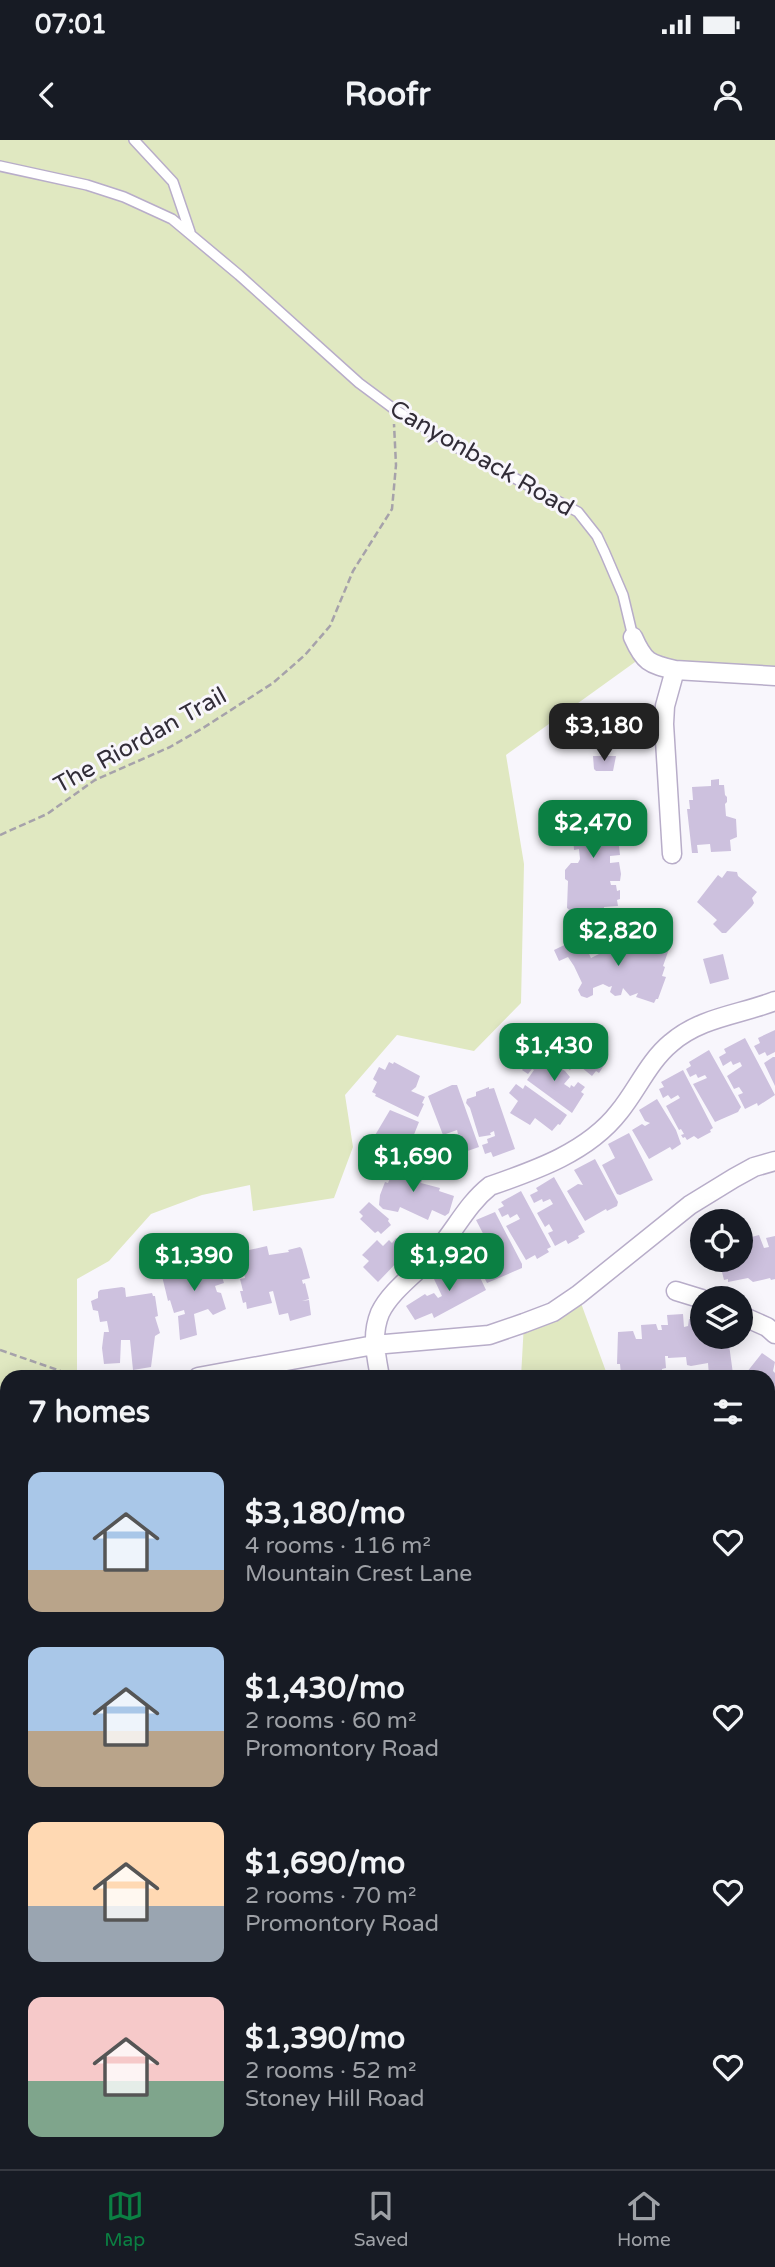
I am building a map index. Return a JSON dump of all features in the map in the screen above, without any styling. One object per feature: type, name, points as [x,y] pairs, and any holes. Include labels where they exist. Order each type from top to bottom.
[{"type":"street","name":"Canyonback Road","points":[[633,637],[642,657],[651,664],[675,670],[775,676]]},
{"type":"street","points":[[672,854],[664,724],[665,706],[675,670]]},
{"type":"street","points":[[379,1370],[374,1345],[377,1324],[385,1305],[447,1239],[470,1204],[481,1193],[490,1186],[587,1143],[612,1122],[657,1058],[681,1036],[712,1019],[775,1001]]},
{"type":"street","points":[[236,1370],[374,1345],[489,1335],[553,1312],[630,1255],[690,1205],[734,1178],[774,1167]]},
{"type":"street","points":[[676,1291],[690,1295]]},
{"type":"street","points":[[753,1320],[772,1327]]},
{"type":"lane","points":[[134,140],[173,182],[191,233]]},
{"type":"lane","name":"Canyonback Road","points":[[0,166],[87,185],[124,197],[172,219],[359,383],[394,409],[458,448],[578,512],[597,536],[605,552],[623,595],[633,637]]},
{"type":"path","name":"The Riordan Trail","points":[[0,835],[47,814],[95,780],[160,752],[203,728],[273,683],[306,655],[330,626],[353,571],[392,509],[396,465],[394,409]]},
{"type":"path","points":[[0,1350],[58,1370]]},
{"type":"green space","points":[[0,140],[775,140],[775,676],[642,657],[506,755],[524,864],[521,1003],[474,1051],[397,1035],[345,1095],[353,1147],[334,1198],[253,1211],[250,1185],[202,1195],[151,1214],[109,1261],[77,1279],[77,1370],[0,1370]]},
{"type":"green space","points":[[578,1295],[605,1370],[521,1370],[524,1323]]},
{"type":"building","points":[[593,756],[616,756],[613,771],[596,771]]},
{"type":"building","points":[[719,779],[719,785],[724,785],[727,797],[726,816],[736,819],[737,837],[730,840],[731,851],[711,852],[710,844],[697,845],[698,853],[692,853],[687,809],[690,809],[689,800],[693,800],[692,787],[711,786],[711,780]]},
{"type":"building","points":[[612,802],[617,842],[609,843],[609,846],[619,846],[620,855],[610,856],[610,863],[619,862],[621,874],[620,881],[610,881],[611,885],[616,885],[617,891],[620,890],[618,906],[604,907],[604,912],[574,914],[567,908],[568,881],[565,879],[565,870],[580,859],[579,849],[574,850],[571,805]]},
{"type":"building","points":[[727,871],[737,872],[738,876],[757,892],[752,898],[752,906],[726,933],[722,933],[713,924],[717,920],[697,902],[718,875],[722,878]]},
{"type":"building","points":[[626,934],[641,939],[638,950],[650,953],[653,944],[669,949],[663,966],[662,976],[666,977],[658,999],[654,1003],[636,997],[638,993],[630,996],[623,988],[621,995],[615,996],[610,992],[612,986],[603,984],[593,988],[593,995],[587,998],[581,996],[578,990],[582,983],[574,966],[568,957],[559,961],[554,950],[581,937],[591,958],[601,953],[605,941],[622,947]]},
{"type":"building","points":[[723,954],[729,979],[710,984],[703,959]]},
{"type":"building","points":[[559,1028],[606,1062],[599,1073],[596,1071],[592,1076],[576,1063],[570,1070],[533,1040],[540,1030],[553,1038]]},
{"type":"building","points":[[775,1030],[775,1052],[767,1056],[765,1052],[759,1055],[754,1046],[760,1043],[758,1038]]},
{"type":"building","points":[[745,1038],[775,1095],[758,1106],[757,1103],[745,1109],[738,1095],[743,1093],[739,1087],[734,1089],[727,1076],[742,1066],[740,1062],[733,1065],[731,1061],[723,1066],[719,1057],[726,1053],[724,1049]]},
{"type":"building","points":[[709,1050],[741,1107],[738,1112],[715,1122],[693,1084],[707,1078],[705,1075],[698,1078],[696,1074],[690,1077],[686,1069],[691,1066],[689,1062]]},
{"type":"building","points":[[537,1056],[565,1071],[570,1077],[564,1084],[570,1088],[578,1082],[585,1087],[581,1092],[584,1094],[572,1113],[527,1080],[534,1070],[528,1074],[522,1070],[526,1065],[529,1067]]},
{"type":"building","points":[[775,1057],[775,1086],[764,1063]]},
{"type":"building","points":[[389,1062],[420,1076],[416,1087],[411,1091],[425,1097],[418,1117],[372,1092],[377,1082],[373,1079],[379,1067],[385,1070]]},
{"type":"building","points":[[683,1070],[713,1128],[698,1139],[694,1136],[687,1140],[683,1138],[681,1135],[684,1134],[666,1106],[680,1098],[678,1095],[671,1099],[668,1095],[663,1098],[659,1089],[664,1087],[661,1082]]},
{"type":"building","points":[[516,1084],[523,1089],[525,1085],[567,1115],[560,1125],[552,1131],[535,1118],[530,1125],[510,1113],[518,1101],[509,1093]]},
{"type":"building","points":[[457,1085],[479,1147],[456,1155],[455,1151],[449,1153],[445,1144],[452,1141],[450,1137],[458,1134],[457,1130],[443,1135],[428,1096]]},
{"type":"building","points":[[494,1088],[515,1149],[493,1157],[491,1152],[485,1154],[482,1145],[495,1136],[494,1131],[491,1135],[479,1137],[466,1103],[467,1099],[476,1096],[476,1092]]},
{"type":"building","points":[[657,1099],[676,1130],[681,1144],[649,1159],[632,1130],[650,1123],[645,1121],[639,1110]]},
{"type":"building","points":[[390,1110],[419,1122],[413,1137],[428,1143],[418,1165],[371,1142]]},
{"type":"building","points":[[629,1133],[653,1180],[620,1195],[602,1165],[615,1158],[608,1144]]},
{"type":"building","points":[[595,1159],[618,1202],[617,1206],[585,1221],[567,1191],[578,1184],[583,1185],[574,1170]]},
{"type":"building","points":[[387,1163],[424,1175],[421,1183],[440,1188],[439,1191],[454,1196],[449,1213],[445,1216],[432,1210],[428,1220],[400,1207],[398,1212],[383,1209],[379,1205],[380,1195],[385,1182],[388,1183],[391,1176],[383,1173]]},
{"type":"building","points":[[554,1177],[585,1232],[568,1244],[566,1240],[555,1246],[548,1233],[553,1231],[549,1224],[545,1227],[537,1213],[553,1204],[550,1199],[534,1203],[530,1195]]},
{"type":"building","points":[[521,1191],[551,1247],[547,1249],[549,1252],[537,1259],[535,1255],[526,1260],[506,1226],[520,1219],[517,1214],[510,1218],[508,1214],[502,1217],[498,1209],[504,1206],[501,1202]]},
{"type":"building","points":[[369,1202],[389,1219],[391,1225],[381,1234],[378,1231],[375,1233],[360,1219],[363,1216],[359,1212]]},
{"type":"building","points":[[495,1212],[522,1268],[487,1283],[472,1253],[489,1245],[476,1220]]},
{"type":"building","points":[[759,1235],[764,1248],[769,1247],[766,1238],[775,1236],[775,1279],[753,1282],[748,1278],[728,1282],[728,1279],[724,1280],[722,1272],[753,1272],[753,1237]]},
{"type":"building","points":[[241,1237],[247,1240],[249,1250],[267,1246],[269,1255],[300,1247],[302,1249],[310,1278],[302,1280],[309,1299],[302,1301],[309,1300],[311,1315],[290,1321],[288,1313],[279,1315],[273,1291],[269,1292],[272,1303],[247,1309],[240,1291],[243,1291],[240,1279],[245,1278],[244,1273],[233,1276],[228,1257],[232,1256],[231,1242]]},
{"type":"building","points":[[396,1238],[407,1249],[378,1282],[363,1267],[369,1261],[362,1255],[377,1240],[383,1246],[389,1240],[392,1243]]},
{"type":"building","points":[[205,1257],[209,1258],[212,1266],[218,1264],[224,1283],[215,1286],[217,1292],[221,1293],[226,1309],[213,1315],[208,1309],[194,1314],[197,1335],[180,1340],[178,1316],[185,1314],[184,1310],[174,1313],[162,1276],[177,1270],[181,1274],[186,1272],[185,1267]]},
{"type":"building","points":[[468,1261],[474,1271],[477,1271],[486,1290],[434,1318],[432,1313],[415,1320],[406,1306],[425,1294],[427,1296],[434,1293],[438,1298],[442,1296],[434,1279],[449,1271],[452,1276],[456,1273],[454,1269]]},
{"type":"building","points":[[125,1288],[126,1297],[152,1293],[155,1296],[158,1316],[155,1317],[160,1333],[155,1336],[151,1367],[133,1370],[130,1340],[121,1340],[120,1363],[104,1364],[102,1348],[104,1332],[109,1332],[107,1321],[100,1322],[98,1311],[93,1310],[91,1301],[98,1298],[100,1290]]},
{"type":"building","points":[[683,1314],[684,1327],[688,1326],[690,1319],[690,1349],[730,1349],[732,1370],[709,1370],[708,1363],[691,1366],[687,1365],[686,1357],[665,1356],[666,1368],[662,1370],[621,1370],[620,1364],[617,1364],[618,1332],[633,1331],[636,1339],[642,1339],[641,1325],[656,1324],[658,1330],[662,1330],[661,1325],[668,1325],[667,1315]]},
{"type":"building","points":[[762,1353],[775,1362],[773,1370],[749,1370]]}]
